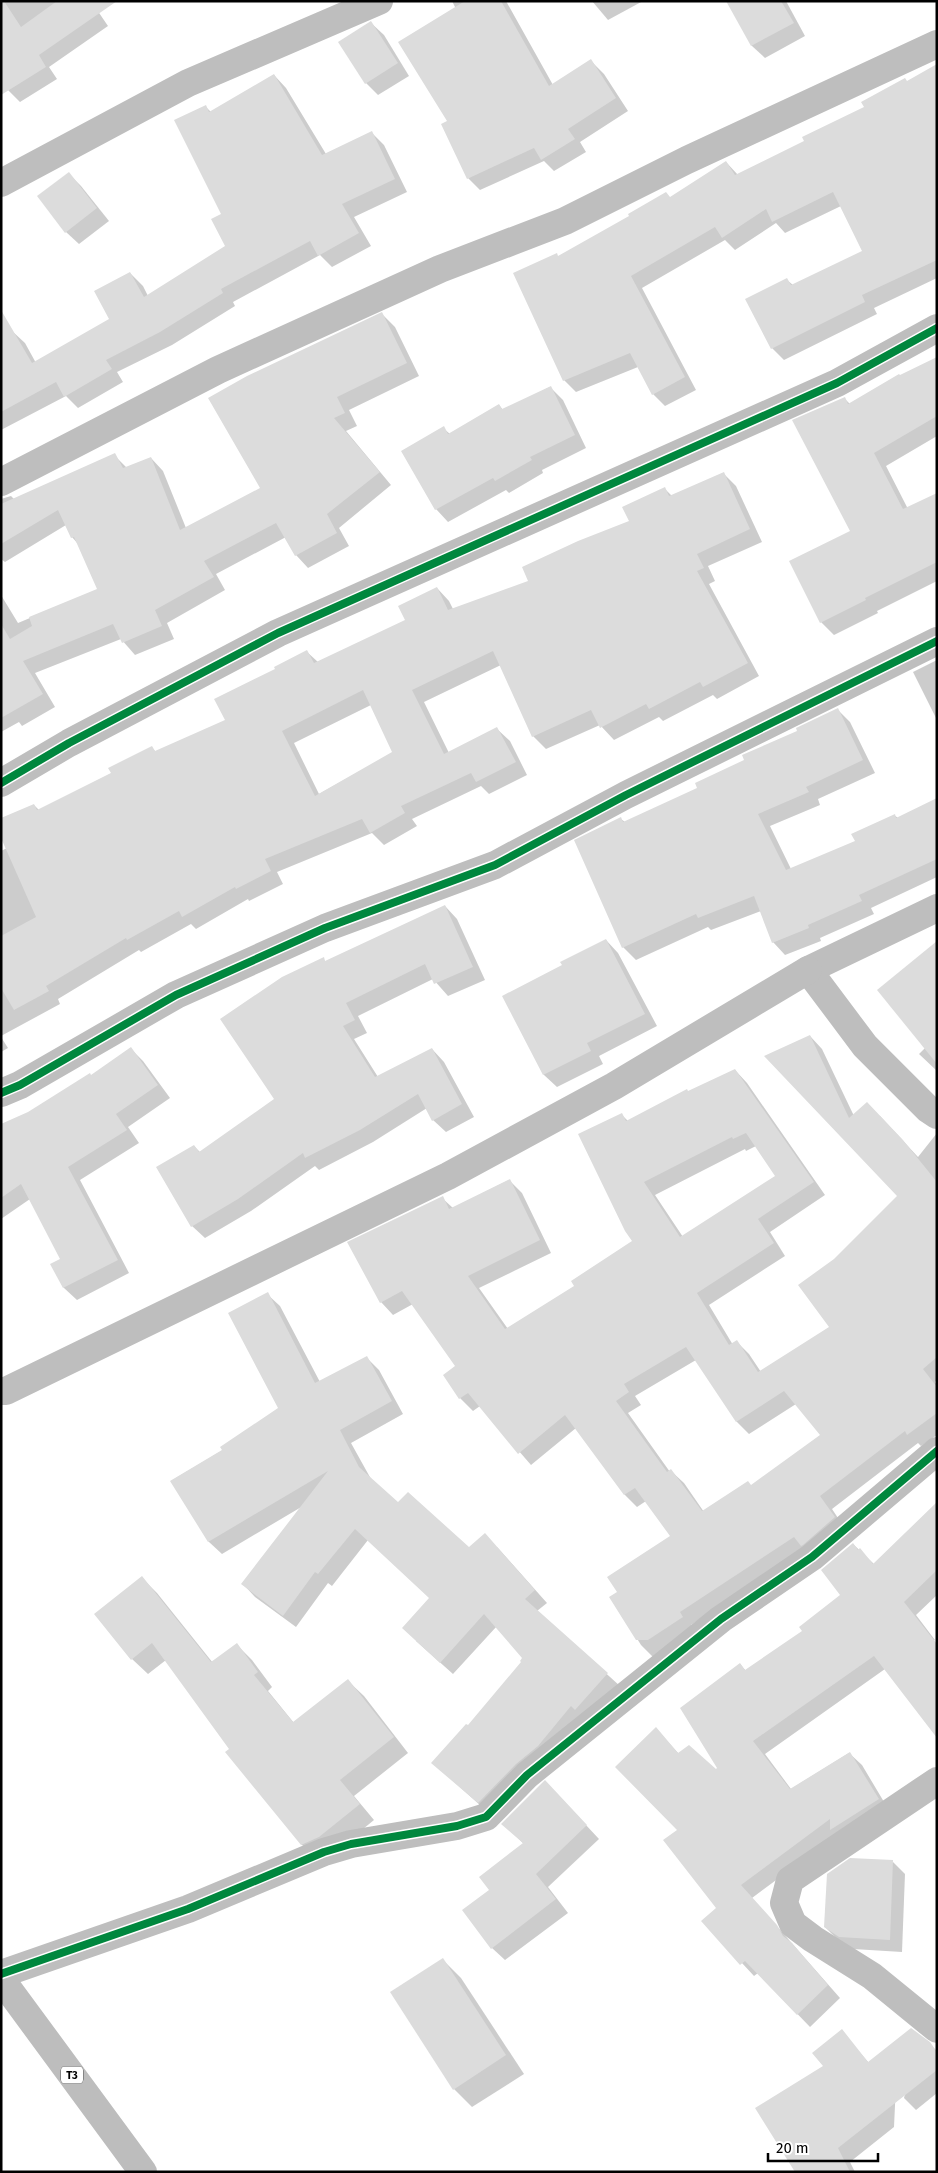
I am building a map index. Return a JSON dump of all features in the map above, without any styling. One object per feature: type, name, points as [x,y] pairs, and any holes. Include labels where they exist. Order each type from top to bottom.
[{"type":"highway","name":"T3","points":[[1,1979],[143,2172]]},
{"type":"street","points":[[1,183],[188,83],[379,1]]},
{"type":"street","points":[[1,482],[218,370],[440,269],[565,220],[687,160],[937,44]]},
{"type":"street","points":[[1,783],[69,743],[278,634],[837,383],[937,328]]},
{"type":"street","points":[[1,1093],[20,1085],[176,995],[325,928],[495,865],[626,795],[814,704],[937,641]]},
{"type":"street","points":[[1,1391],[21,1384],[448,1176],[614,1086],[808,970],[937,908]]},
{"type":"street","points":[[808,970],[865,1046],[928,1109],[937,1115]]},
{"type":"street","points":[[1,1974],[188,1909],[324,1852],[351,1844],[442,1829],[486,1817],[527,1775],[721,1619],[812,1557],[937,1451]]},
{"type":"street","points":[[937,1781],[790,1880],[784,1903],[793,1924],[813,1940],[872,1976],[937,2029]]},
{"type":"building","points":[[1,1],[4,1],[21,27],[57,1],[117,1],[39,55],[46,67],[1,95]]},
{"type":"building","points":[[465,1],[501,1],[549,86],[591,59],[616,98],[568,129],[575,139],[541,160],[534,148],[467,179],[441,124],[447,121],[398,42]]},
{"type":"building","points":[[726,1],[781,1],[794,23],[751,46]]},
{"type":"building","points":[[371,21],[398,63],[365,84],[338,42]]},
{"type":"building","points":[[937,64],[937,260],[862,295],[865,302],[771,349],[745,299],[787,278],[791,285],[862,251],[833,192],[772,222],[766,209],[722,238],[715,227],[631,276],[685,377],[652,395],[630,353],[563,381],[513,273],[557,253],[558,256],[629,216],[628,214],[666,192],[670,197],[726,161],[735,175],[804,141],[802,137],[864,107],[861,102],[905,78],[907,81]]},
{"type":"building","points":[[274,74],[322,155],[372,131],[395,179],[342,204],[359,233],[318,256],[310,241],[221,289],[223,293],[160,332],[106,360],[112,369],[64,397],[56,382],[1,412],[1,310],[32,363],[109,319],[94,291],[130,272],[144,297],[225,246],[211,219],[221,214],[174,120],[206,105],[209,112]]},
{"type":"building","points":[[69,172],[97,208],[65,233],[37,196]]},
{"type":"building","points":[[382,312],[407,363],[337,397],[345,413],[334,418],[380,472],[327,514],[337,533],[295,556],[276,523],[204,561],[214,577],[155,610],[162,626],[122,643],[113,624],[23,661],[43,694],[1,718],[1,624],[10,639],[32,626],[29,617],[97,589],[74,537],[71,538],[58,510],[1,544],[1,504],[115,453],[123,468],[151,457],[180,530],[260,488],[208,398],[247,376]]},
{"type":"building","points":[[937,357],[937,416],[874,453],[903,509],[937,493],[937,562],[820,623],[789,561],[850,531],[792,420],[845,397],[848,404],[899,374]]},
{"type":"building","points":[[551,386],[575,435],[530,457],[532,460],[495,481],[493,478],[435,510],[401,451],[444,426],[448,434],[499,404],[502,409]]},
{"type":"building","points":[[724,472],[750,529],[697,554],[704,568],[697,571],[748,663],[703,687],[700,682],[649,709],[646,704],[600,728],[591,710],[532,737],[493,651],[412,690],[444,754],[497,727],[516,762],[476,782],[471,773],[401,806],[405,813],[370,833],[362,819],[265,859],[271,871],[236,889],[235,887],[182,917],[179,911],[127,940],[126,938],[46,986],[49,991],[14,1010],[1,988],[1,936],[36,917],[1,838],[1,818],[34,804],[37,810],[111,773],[108,768],[152,746],[155,751],[225,720],[214,699],[275,669],[274,667],[307,650],[314,663],[405,620],[398,606],[437,587],[448,610],[528,581],[522,567],[578,541],[629,521],[622,507],[665,487],[669,496]],"holes":[[[363,690],[392,752],[315,796],[282,731]]]},
{"type":"building","points":[[838,708],[863,760],[806,787],[809,792],[758,814],[786,870],[855,841],[851,834],[895,814],[896,818],[937,798],[937,859],[859,895],[862,901],[808,925],[809,928],[772,943],[754,896],[698,918],[696,914],[622,948],[574,840],[621,817],[623,822],[697,788],[695,783],[744,760],[742,755],[797,731],[796,728]]},
{"type":"building","points":[[445,905],[473,967],[434,984],[425,964],[346,1003],[355,1020],[343,1026],[375,1077],[432,1048],[462,1104],[432,1121],[418,1094],[360,1130],[305,1158],[303,1153],[238,1199],[191,1227],[156,1167],[194,1145],[199,1152],[274,1099],[220,1019],[282,977],[324,957],[325,961]]},
{"type":"building","points":[[606,939],[645,1014],[587,1043],[591,1051],[543,1075],[502,996],[562,965],[560,962]]},
{"type":"building","points":[[937,941],[937,1064],[877,990]]},
{"type":"building","points":[[810,1035],[849,1118],[867,1102],[903,1140],[937,1182],[937,1357],[923,1369],[937,1387],[937,1413],[907,1435],[905,1431],[820,1496],[835,1517],[803,1545],[801,1546],[794,1537],[680,1612],[683,1617],[648,1640],[636,1640],[609,1597],[617,1592],[607,1577],[670,1536],[635,1488],[624,1495],[565,1415],[518,1454],[468,1393],[459,1399],[443,1375],[455,1366],[402,1291],[380,1303],[347,1242],[443,1196],[449,1209],[510,1179],[540,1240],[468,1276],[505,1329],[574,1286],[571,1281],[632,1241],[625,1231],[578,1134],[622,1113],[626,1121],[687,1089],[688,1091],[735,1069],[814,1182],[758,1219],[774,1243],[697,1293],[729,1345],[737,1340],[758,1372],[829,1327],[798,1285],[834,1259],[897,1196],[764,1056]],"holes":[[[746,1133],[775,1176],[680,1237],[644,1182],[732,1137],[733,1139]],[[686,1347],[736,1422],[784,1391],[820,1435],[751,1485],[748,1481],[702,1511],[671,1469],[667,1472],[616,1401],[629,1392],[624,1384]]]},
{"type":"building","points":[[131,1047],[158,1085],[116,1114],[127,1130],[68,1167],[118,1260],[63,1288],[50,1264],[60,1259],[21,1184],[1,1198],[1,1124],[28,1112],[90,1073],[91,1075]]},
{"type":"building","points":[[268,1292],[315,1383],[367,1356],[392,1401],[340,1430],[359,1467],[398,1502],[408,1492],[469,1547],[485,1533],[535,1590],[525,1599],[608,1673],[575,1710],[571,1706],[538,1746],[516,1764],[478,1803],[431,1763],[466,1724],[468,1725],[521,1662],[522,1658],[484,1614],[440,1663],[402,1628],[429,1598],[355,1529],[318,1574],[315,1572],[283,1616],[241,1584],[328,1471],[208,1542],[170,1481],[222,1450],[220,1447],[278,1408],[228,1313]]},
{"type":"building","points":[[937,1502],[937,1570],[904,1602],[937,1644],[937,1738],[874,1656],[753,1741],[790,1789],[850,1752],[879,1799],[830,1830],[830,1819],[741,1885],[777,1925],[783,1936],[792,1943],[828,1985],[797,2015],[745,1961],[740,1965],[701,1921],[716,1908],[663,1840],[677,1830],[615,1767],[656,1727],[678,1753],[689,1745],[716,1769],[680,1708],[740,1663],[745,1670],[802,1631],[799,1627],[840,1595],[821,1570],[853,1543],[858,1550],[860,1548],[873,1564]]},
{"type":"building","points":[[142,1576],[211,1662],[237,1643],[258,1672],[254,1675],[293,1722],[348,1679],[394,1737],[340,1780],[360,1804],[319,1837],[301,1845],[225,1752],[229,1749],[152,1643],[131,1660],[94,1614]]},
{"type":"building","points":[[545,1780],[587,1825],[536,1874],[556,1899],[491,1949],[462,1910],[489,1890],[479,1877],[523,1843],[501,1824]]},
{"type":"building","points":[[850,1858],[893,1860],[890,1940],[839,1937],[824,1927],[827,1874]]},
{"type":"building","points":[[443,1958],[506,2055],[453,2090],[390,1992]]},
{"type":"building","points":[[911,2028],[930,2042],[937,2052],[937,2070],[838,2148],[850,2172],[795,2172],[755,2108],[823,2066],[812,2053],[842,2029],[868,2062]]},
{"type":"cycle path","points":[[1,783],[69,743],[278,633],[837,383],[937,328]]},
{"type":"cycle path","points":[[1,1093],[20,1085],[176,995],[325,928],[495,865],[626,795],[937,641]]},
{"type":"cycle path","points":[[1,1974],[188,1909],[324,1852],[351,1844],[457,1826],[486,1817],[527,1775],[721,1619],[812,1557],[937,1451]]}]
